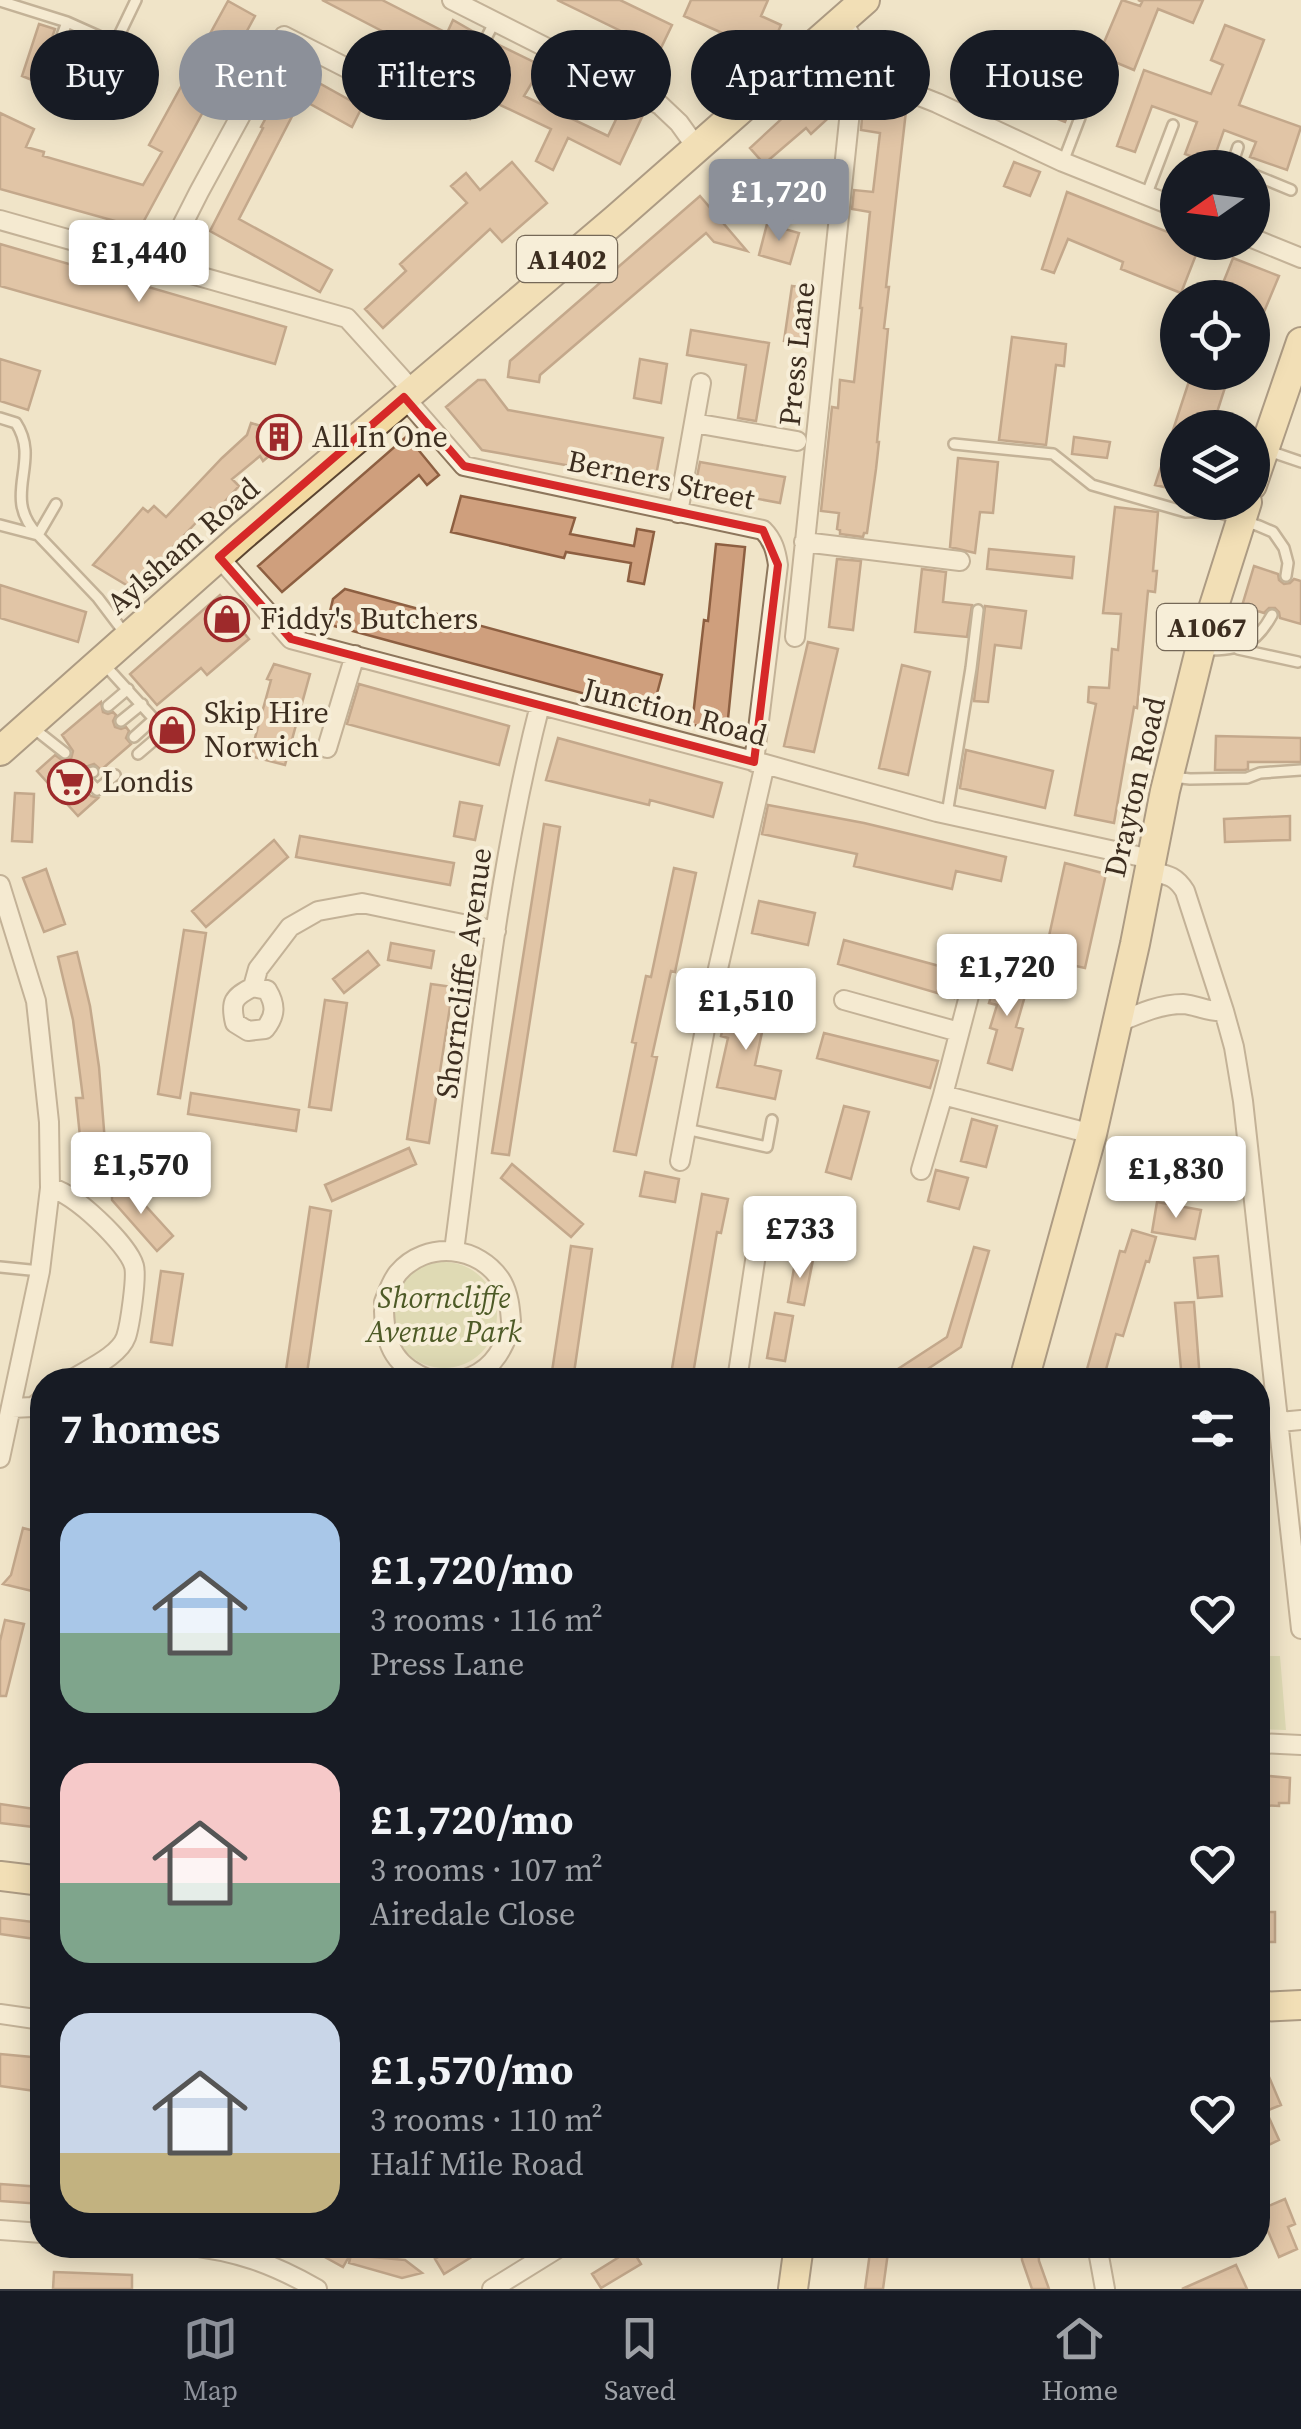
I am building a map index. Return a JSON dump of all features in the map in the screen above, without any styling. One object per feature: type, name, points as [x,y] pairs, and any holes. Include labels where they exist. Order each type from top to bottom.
[{"type":"main road","name":"Aylsham Road","points":[[0,751],[865,0]]},
{"type":"main road","points":[[1270,431],[1301,342]]},
{"type":"main road","name":"Drayton Road","points":[[1027,1368],[1092,1134],[1200,650],[1241,520]]},
{"type":"main road","points":[[0,1876],[30,1880]]},
{"type":"main road","points":[[1270,2007],[1301,2006]]},
{"type":"main road","points":[[793,2289],[797,2258]]},
{"type":"street","points":[[452,0],[660,105],[697,148]]},
{"type":"street","name":"Press Lane","points":[[842,21],[848,30]]},
{"type":"street","points":[[161,267],[284,36],[342,66]]},
{"type":"street","points":[[930,99],[1063,162],[1160,201]]},
{"type":"street","name":"Press Lane","points":[[795,638],[851,120]]},
{"type":"street","name":"Berners Street","points":[[0,220],[347,318],[464,466],[763,530],[770,536],[778,566],[760,763],[680,1161]]},
{"type":"street","points":[[1270,245],[1301,258]]},
{"type":"street","points":[[678,513],[702,383]]},
{"type":"street","points":[[694,422],[797,441]]},
{"type":"street","points":[[804,542],[960,560]]},
{"type":"street","name":"Junction Road","points":[[219,557],[291,638],[1150,865]]},
{"type":"street","points":[[327,748],[355,654]]},
{"type":"street","name":"Shorncliffe Avenue","points":[[454,1251],[496,930],[516,807],[540,705]]},
{"type":"street","points":[[1150,865],[1179,881],[1185,891],[1234,1047],[1301,1629]]},
{"type":"street","points":[[0,885],[36,1001],[49,1122],[50,1188],[40,1271],[0,1458]]},
{"type":"street","points":[[252,987],[258,969],[290,927],[318,912],[362,904],[496,930]]},
{"type":"street","points":[[921,1170],[970,992]]},
{"type":"street","points":[[844,1000],[958,1032]]},
{"type":"street","points":[[1117,1023],[1160,1007],[1184,1004],[1224,1011]]},
{"type":"street","points":[[943,1095],[1092,1134]]},
{"type":"street","points":[[50,1188],[59,1189],[89,1210],[128,1253],[135,1268],[126,1339],[115,1352],[90,1368]]},
{"type":"street","points":[[739,1368],[763,1208]]},
{"type":"street","points":[[407,1368],[390,1347],[384,1330],[384,1307],[398,1274],[409,1263],[438,1251],[473,1256],[490,1267],[506,1292],[510,1326],[502,1350],[487,1368]]},
{"type":"street","points":[[12,1408],[30,1406]]},
{"type":"street","points":[[1280,1422],[1301,1420]]},
{"type":"street","points":[[1270,1743],[1301,1744]]},
{"type":"street","points":[[0,2014],[30,2018]]},
{"type":"street","points":[[0,2230],[30,2232]]},
{"type":"street","points":[[248,2258],[278,2267],[317,2289]]},
{"type":"street","points":[[492,2289],[542,2258]]},
{"type":"street","points":[[1099,2258],[1105,2289]]},
{"type":"lane","points":[[121,30],[136,0]]},
{"type":"lane","points":[[0,1],[85,30]]},
{"type":"lane","points":[[490,30],[495,21]]},
{"type":"lane","points":[[64,30],[67,22]]},
{"type":"lane","points":[[1063,162],[1079,120]]},
{"type":"lane","points":[[1146,196],[1173,126]]},
{"type":"lane","points":[[1237,150],[1238,146]]},
{"type":"lane","points":[[1270,181],[1291,190]]},
{"type":"lane","points":[[0,418],[16,423],[24,435],[17,502],[29,527],[98,598],[128,637]]},
{"type":"lane","points":[[954,444],[1053,454],[1092,485],[1160,505]]},
{"type":"lane","points":[[1270,450],[1301,462]]},
{"type":"lane","points":[[38,536],[56,504]]},
{"type":"lane","points":[[1256,520],[1273,532],[1284,548],[1286,576]]},
{"type":"lane","points":[[0,526],[38,536]]},
{"type":"lane","points":[[946,814],[978,610]]},
{"type":"lane","points":[[1236,649],[1256,640],[1272,615]]},
{"type":"lane","points":[[1200,650],[1236,649],[1298,662]]},
{"type":"lane","points":[[101,662],[164,730],[138,754]]},
{"type":"lane","points":[[108,706],[128,689]]},
{"type":"lane","points":[[120,721],[142,704]]},
{"type":"lane","points":[[134,737],[154,719]]},
{"type":"lane","points":[[30,725],[63,747]]},
{"type":"lane","points":[[1169,776],[1248,778],[1260,773],[1301,770]]},
{"type":"lane","points":[[88,773],[97,790],[115,775]]},
{"type":"lane","points":[[716,976],[794,989]]},
{"type":"lane","points":[[686,1129],[768,1147],[772,1120]]},
{"type":"lane","points":[[0,1267],[40,1271]]},
{"type":"highlighted area","points":[[404,397],[464,466],[763,530],[778,565],[754,762],[291,639],[219,557]]},
{"type":"green space","name":"Shorncliffe Avenue Park","points":[[444,1262],[464,1266],[481,1278],[493,1295],[497,1315],[493,1335],[481,1352],[464,1364],[444,1368],[424,1364],[407,1352],[395,1335],[391,1315],[395,1295],[407,1278],[424,1266]]},
{"type":"green space","points":[[1270,1656],[1280,1656],[1286,1730],[1270,1729]]},
{"type":"building","points":[[322,0],[382,0],[441,30],[380,30]]},
{"type":"building","points":[[557,0],[620,0],[672,25],[670,30],[619,30]]},
{"type":"building","points":[[691,0],[768,0],[761,16],[781,25],[779,30],[716,30],[684,16]]},
{"type":"building","points":[[1122,0],[1140,6],[1142,2],[1138,0],[1203,0],[1193,23],[1158,9],[1134,70],[1119,64],[1119,30],[1109,30]]},
{"type":"building","points":[[228,1],[255,16],[247,30],[212,30]]},
{"type":"building","points":[[453,20],[470,30],[448,30]]},
{"type":"building","points":[[1225,25],[1264,40],[1239,105],[1301,127],[1287,170],[1270,164],[1270,150],[1253,150],[1256,142],[1224,130],[1217,150],[1186,150],[1197,122],[1152,106],[1135,152],[1117,146],[1144,70],[1211,94],[1223,65],[1211,60]]},
{"type":"building","points":[[511,51],[531,61],[531,84],[524,96],[531,99],[531,120],[511,110]]},
{"type":"building","points":[[30,52],[30,79],[22,76]]},
{"type":"building","points":[[322,85],[342,96],[342,120],[356,120],[352,127],[322,111]]},
{"type":"building","points":[[179,90],[179,120],[199,120],[140,228],[0,189],[0,113],[34,129],[26,147],[44,152],[43,156],[143,185],[162,152],[149,145]]},
{"type":"building","points":[[265,120],[290,120],[239,219],[332,270],[320,292],[210,231]]},
{"type":"building","points":[[532,120],[574,120],[608,136],[616,120],[641,120],[620,164],[568,138],[553,170],[536,161],[551,129]]},
{"type":"building","points":[[780,120],[826,120],[811,134],[806,128],[764,164],[750,148]]},
{"type":"building","points":[[862,120],[905,120],[886,287],[884,328],[888,329],[879,442],[867,533],[863,537],[840,534],[839,513],[821,511],[832,407],[838,408],[840,380],[854,382],[862,308],[870,212],[852,209],[854,190],[873,192],[880,133],[861,130]]},
{"type":"building","points":[[512,162],[547,203],[502,242],[490,229],[383,328],[365,309],[406,271],[400,264],[467,203],[451,186],[466,173],[480,190]]},
{"type":"building","points":[[1014,162],[1040,172],[1030,196],[1004,186]]},
{"type":"building","points":[[1067,192],[1160,229],[1160,260],[1194,260],[1186,280],[1160,280],[1160,285],[1121,269],[1123,262],[1068,239],[1054,273],[1042,269]]},
{"type":"building","points":[[700,196],[747,251],[714,242],[706,233],[540,375],[539,382],[508,377],[510,361]]},
{"type":"building","points":[[767,224],[799,233],[790,264],[759,255]]},
{"type":"building","points":[[0,244],[286,327],[275,364],[0,286]]},
{"type":"building","points":[[1232,260],[1279,276],[1270,297],[1270,280],[1224,280]]},
{"type":"building","points":[[792,286],[809,288],[803,343],[784,341]]},
{"type":"building","points":[[691,330],[769,343],[756,421],[738,418],[746,365],[687,355]]},
{"type":"building","points":[[1012,337],[1066,344],[1064,366],[1056,365],[1046,445],[999,440]]},
{"type":"building","points":[[0,359],[40,371],[28,410],[0,401]]},
{"type":"building","points":[[640,359],[667,364],[661,403],[634,398]]},
{"type":"building","points":[[478,380],[485,380],[508,410],[663,438],[655,481],[482,450],[446,407]]},
{"type":"building","points":[[1186,390],[1224,390],[1218,410],[1180,410]]},
{"type":"building","points":[[251,423],[293,436],[263,461],[260,456],[232,479],[239,486],[215,512],[210,508],[133,589],[93,565],[143,508],[148,512],[154,506],[166,517],[247,435]]},
{"type":"building","points":[[407,436],[439,475],[427,485],[419,475],[282,592],[258,566]]},
{"type":"building","points":[[1074,437],[1110,442],[1107,458],[1072,454]]},
{"type":"building","points":[[958,458],[998,462],[993,513],[980,512],[975,553],[950,547]]},
{"type":"building","points":[[700,462],[785,477],[780,503],[695,487]]},
{"type":"building","points":[[461,496],[575,518],[570,534],[634,546],[637,529],[654,532],[644,584],[628,581],[631,563],[566,552],[564,558],[451,532]]},
{"type":"building","points":[[1115,507],[1158,512],[1155,592],[1148,591],[1137,708],[1134,707],[1114,823],[1075,815],[1096,704],[1088,702],[1089,687],[1109,688],[1112,649],[1118,650],[1121,614],[1103,613]]},
{"type":"building","points":[[716,544],[745,547],[727,729],[692,725]]},
{"type":"building","points":[[989,549],[1074,557],[1072,578],[987,569]]},
{"type":"building","points":[[837,559],[861,561],[853,630],[829,627]]},
{"type":"building","points":[[1254,566],[1278,574],[1284,584],[1294,579],[1301,581],[1301,624],[1280,618],[1275,608],[1264,613],[1242,606]]},
{"type":"building","points":[[922,569],[946,572],[943,602],[972,605],[967,637],[915,632]]},
{"type":"building","points":[[0,585],[86,612],[78,642],[0,618]]},
{"type":"building","points":[[345,589],[662,675],[652,712],[327,624],[333,599]]},
{"type":"building","points":[[220,595],[239,616],[234,621],[249,639],[207,675],[201,668],[157,705],[130,674]]},
{"type":"building","points":[[985,606],[1026,611],[1021,648],[995,645],[988,702],[974,701]]},
{"type":"building","points":[[808,642],[838,649],[814,752],[784,746]]},
{"type":"building","points":[[274,664],[310,674],[285,765],[250,756]]},
{"type":"building","points":[[902,665],[930,672],[908,775],[879,768]]},
{"type":"building","points":[[359,684],[509,726],[499,765],[347,724]]},
{"type":"building","points":[[101,702],[103,712],[116,715],[115,727],[126,727],[129,731],[126,738],[131,744],[101,770],[94,764],[77,770],[77,781],[98,798],[78,816],[37,771],[55,755],[63,761],[71,759],[73,751],[62,735]]},
{"type":"building","points":[[1216,736],[1301,738],[1301,762],[1248,762],[1245,770],[1215,770]]},
{"type":"building","points":[[558,738],[722,783],[713,817],[546,780]]},
{"type":"building","points":[[966,750],[1053,771],[1045,808],[960,788]]},
{"type":"building","points":[[15,793],[34,794],[32,842],[12,841]]},
{"type":"building","points":[[460,802],[482,806],[475,840],[454,836]]},
{"type":"building","points":[[768,805],[1006,857],[1001,881],[956,871],[952,889],[854,866],[857,854],[762,834]]},
{"type":"building","points":[[1290,816],[1290,840],[1225,842],[1224,819]]},
{"type":"building","points":[[544,824],[560,827],[509,1155],[492,1153]]},
{"type":"building","points":[[300,836],[454,863],[450,885],[296,857]]},
{"type":"building","points":[[274,840],[288,857],[206,927],[192,911]]},
{"type":"building","points":[[1065,863],[1106,874],[1085,968],[1044,959]]},
{"type":"building","points":[[674,868],[696,873],[652,1056],[657,1057],[636,1155],[614,1151],[636,1043],[632,1042],[646,976],[651,977]]},
{"type":"building","points":[[46,869],[65,924],[44,932],[23,878]]},
{"type":"building","points":[[759,901],[815,913],[808,945],[752,933]]},
{"type":"building","points":[[184,930],[206,933],[180,1098],[158,1094]]},
{"type":"building","points":[[844,940],[961,972],[954,998],[838,964]]},
{"type":"building","points":[[391,943],[434,951],[431,968],[388,960]]},
{"type":"building","points":[[368,951],[379,965],[344,993],[333,979]]},
{"type":"building","points":[[77,952],[99,1067],[106,1155],[77,1156],[81,1146],[76,1098],[83,1098],[73,1020],[58,957]]},
{"type":"building","points":[[998,973],[1029,982],[1016,1027],[1023,1029],[1012,1070],[988,1063],[997,1030],[990,1028],[997,1005],[989,1003]]},
{"type":"building","points":[[431,984],[453,987],[429,1143],[407,1139]]},
{"type":"building","points":[[325,1000],[347,1003],[331,1110],[309,1107]]},
{"type":"building","points":[[729,1001],[767,1009],[755,1065],[781,1071],[775,1099],[717,1087],[728,1038],[721,1036]]},
{"type":"building","points":[[824,1033],[938,1061],[930,1088],[817,1058]]},
{"type":"building","points":[[191,1093],[299,1110],[296,1131],[188,1114]]},
{"type":"building","points":[[844,1106],[869,1112],[851,1179],[826,1172]]},
{"type":"building","points":[[972,1119],[997,1126],[986,1167],[961,1161]]},
{"type":"building","points":[[409,1148],[416,1164],[332,1201],[325,1185]]},
{"type":"building","points":[[512,1164],[583,1224],[571,1237],[501,1178]]},
{"type":"building","points":[[936,1170],[968,1178],[959,1209],[928,1201]]},
{"type":"building","points":[[645,1172],[679,1179],[675,1202],[640,1196]]},
{"type":"building","points":[[124,1182],[173,1236],[157,1251],[112,1200],[112,1193]]},
{"type":"building","points":[[702,1194],[728,1199],[721,1233],[717,1232],[694,1368],[672,1368]]},
{"type":"building","points":[[796,1198],[814,1201],[806,1244],[788,1241]]},
{"type":"building","points":[[1157,1202],[1201,1210],[1195,1239],[1152,1232]]},
{"type":"building","points":[[310,1207],[331,1211],[308,1368],[286,1368]]},
{"type":"building","points":[[1132,1230],[1156,1237],[1123,1336],[1116,1334],[1106,1368],[1087,1368],[1120,1251],[1125,1252]]},
{"type":"building","points":[[571,1246],[592,1249],[575,1368],[553,1368]]},
{"type":"building","points":[[974,1247],[989,1251],[961,1347],[929,1368],[899,1368],[947,1337]]},
{"type":"building","points":[[1218,1256],[1222,1296],[1198,1298],[1194,1258]]},
{"type":"building","points":[[796,1257],[813,1260],[804,1305],[788,1302]]},
{"type":"building","points":[[161,1271],[183,1274],[172,1345],[151,1342]]},
{"type":"building","points":[[1194,1302],[1199,1368],[1181,1368],[1175,1303]]},
{"type":"building","points":[[775,1313],[793,1316],[785,1361],[767,1358]]},
{"type":"building","points":[[23,1528],[30,1530],[30,1591],[3,1584],[11,1575]]},
{"type":"building","points":[[5,1620],[24,1624],[6,1696],[0,1696],[0,1641]]},
{"type":"building","points":[[1270,1776],[1290,1778],[1289,1803],[1270,1806]]},
{"type":"building","points":[[0,1804],[30,1808],[30,1827],[0,1823]]},
{"type":"building","points":[[1270,1912],[1275,1912],[1275,1942],[1270,1942]]},
{"type":"building","points":[[0,1918],[30,1922],[30,1938],[0,1934]]},
{"type":"building","points":[[0,2054],[30,2057],[30,2090],[0,2086]]},
{"type":"building","points":[[1270,2079],[1281,2105],[1270,2109]]},
{"type":"building","points":[[1270,2120],[1279,2140],[1270,2144]]},
{"type":"building","points":[[0,2184],[30,2186],[30,2203],[0,2201]]},
{"type":"building","points":[[1285,2199],[1295,2224],[1288,2227],[1297,2249],[1279,2257],[1270,2236],[1270,2205]]},
{"type":"building","points":[[327,2258],[348,2258],[343,2267]]},
{"type":"building","points":[[350,2258],[405,2260],[422,2273],[402,2278],[349,2263]]},
{"type":"building","points":[[437,2258],[470,2258],[444,2274]]},
{"type":"building","points":[[618,2258],[637,2258],[641,2264],[601,2288],[592,2274]]},
{"type":"building","points":[[869,2258],[887,2258],[883,2289],[865,2289]]},
{"type":"building","points":[[1039,2258],[1049,2289],[1032,2289],[1022,2260]]},
{"type":"building","points":[[1236,2265],[1247,2289],[1182,2289]]},
{"type":"building","points":[[54,2272],[132,2275],[132,2289],[53,2289]]},
{"type":"place","name":"All In One","points":[[279,437]]},
{"type":"place","name":"Fiddy's Butchers","points":[[227,619]]},
{"type":"place","name":"Skip Hire Norwich","points":[[172,730]]},
{"type":"place","name":"Londis","points":[[70,782]]}]
